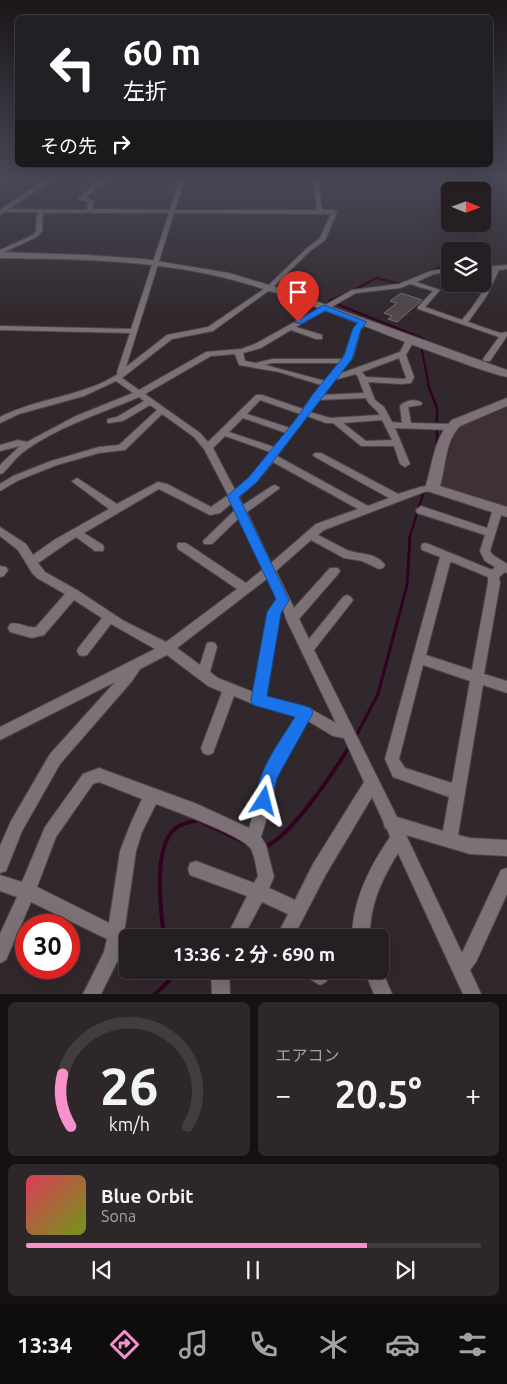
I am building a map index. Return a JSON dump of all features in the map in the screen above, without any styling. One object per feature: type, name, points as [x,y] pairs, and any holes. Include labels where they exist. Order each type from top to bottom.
[{"type":"street","points":[[0,253],[36,236],[39,231],[39,223]]},
{"type":"street","points":[[120,376],[168,223]]},
{"type":"street","points":[[0,420],[16,412],[81,394],[120,376],[170,337],[210,329],[219,324],[271,286],[323,239],[329,223]]},
{"type":"street","points":[[0,253],[156,261],[271,286],[507,369]]},
{"type":"street","points":[[491,268],[507,267]]},
{"type":"street","points":[[463,323],[478,306],[491,285],[496,268]]},
{"type":"street","points":[[0,471],[18,452],[28,445],[79,418],[138,394],[209,354],[238,351],[258,346],[354,291],[400,286],[433,272],[441,271]]},
{"type":"street","points":[[410,282],[437,290],[420,308],[463,323],[505,334],[487,359]]},
{"type":"street","points":[[327,306],[363,322],[507,374]]},
{"type":"street","points":[[31,562],[46,550],[158,485],[164,486],[211,511],[216,510],[253,480],[274,454],[348,357],[358,328],[363,322]]},
{"type":"street","points":[[289,327],[319,337]]},
{"type":"street","points":[[0,328],[133,331]]},
{"type":"street","points":[[361,375],[389,358],[402,355],[408,344]]},
{"type":"street","points":[[238,351],[242,363],[329,381],[361,375],[401,382],[408,380],[410,377],[402,355]]},
{"type":"street","points":[[258,365],[272,361],[345,361]]},
{"type":"street","points":[[361,375],[372,402],[381,409],[398,443],[405,464]]},
{"type":"street","points":[[120,376],[138,394],[197,435],[208,448],[241,511],[472,994]]},
{"type":"street","points":[[315,398],[369,395]]},
{"type":"street","points":[[208,448],[259,397],[336,421],[387,421],[407,425],[451,427]]},
{"type":"street","points":[[111,421],[120,419],[149,402]]},
{"type":"street","points":[[432,488],[445,439],[451,427],[456,423],[507,402]]},
{"type":"street","points":[[407,425],[404,406],[410,403],[418,403]]},
{"type":"street","points":[[0,488],[16,478],[54,463],[99,450],[122,448],[162,410]]},
{"type":"street","points":[[242,415],[291,432]]},
{"type":"street","points":[[336,421],[364,444],[398,443]]},
{"type":"street","points":[[224,433],[274,454],[366,509]]},
{"type":"street","points":[[0,448],[18,443],[28,445]]},
{"type":"street","points":[[318,455],[397,498]]},
{"type":"street","points":[[77,481],[116,509]]},
{"type":"street","points":[[208,541],[241,511],[275,488]]},
{"type":"street","points":[[0,734],[166,649],[269,571],[320,527],[423,489],[432,488],[502,511],[490,533],[485,552],[501,570]]},
{"type":"street","points":[[420,510],[490,533]]},
{"type":"street","points":[[0,530],[19,543],[42,575],[110,617],[177,654],[213,682],[258,700],[305,713],[338,731],[347,732]]},
{"type":"street","points":[[76,532],[99,548]]},
{"type":"street","points":[[310,536],[348,556],[364,557],[379,565]]},
{"type":"street","points":[[182,546],[245,588]]},
{"type":"street","points":[[426,547],[450,557],[501,570]]},
{"type":"street","points":[[450,557],[445,559],[443,566],[393,762],[398,772],[402,774],[456,792]]},
{"type":"street","points":[[449,840],[494,583],[501,570]]},
{"type":"street","points":[[292,619],[334,571]]},
{"type":"street","points":[[14,628],[32,633],[40,631],[73,593]]},
{"type":"street","points":[[258,700],[274,612],[283,600]]},
{"type":"street","points":[[307,650],[347,600]]},
{"type":"street","points":[[83,651],[110,617]]},
{"type":"street","points":[[203,674],[211,647]]},
{"type":"street","points":[[419,658],[507,687]]},
{"type":"street","points":[[0,865],[16,826],[55,759],[127,677],[135,664]]},
{"type":"street","points":[[208,748],[230,689]]},
{"type":"street","points":[[252,838],[257,829],[267,794],[269,776],[305,713]]},
{"type":"street","points":[[0,954],[50,832],[88,779],[102,776],[197,812],[252,838],[258,845],[266,877],[242,929]]},
{"type":"street","points":[[288,929],[319,870],[372,784]]},
{"type":"street","points":[[92,994],[108,964],[116,935],[128,851],[135,830],[152,795]]},
{"type":"street","points":[[390,823],[470,846],[507,848]]},
{"type":"street","points":[[361,929],[361,917],[370,892],[387,853],[399,838]]},
{"type":"street","points":[[196,869],[258,892],[298,910]]},
{"type":"street","points":[[460,966],[466,963],[470,956],[507,876]]},
{"type":"street","points":[[0,883],[27,891],[116,935]]},
{"type":"street","points":[[220,979],[221,994]]},
{"type":"street","points":[[377,979],[383,994]]},
{"type":"shaded area","points":[[507,408],[507,508],[441,486],[455,432],[463,425]]},
{"type":"building","points":[[401,293],[422,300],[397,322],[388,319],[392,316],[384,313],[397,303],[390,301]]},
{"type":"waterway","points":[[471,232],[476,242]]},
{"type":"waterway","points":[[354,290],[376,278],[401,284],[440,267]]},
{"type":"waterway","points":[[349,292],[329,301],[424,339]]},
{"type":"waterway","points":[[422,350],[429,387]]},
{"type":"waterway","points":[[428,385],[437,408],[437,445]]},
{"type":"waterway","points":[[409,539],[424,491]]},
{"type":"waterway","points":[[355,738],[378,694],[407,585],[410,538]]},
{"type":"waterway","points":[[265,847],[275,841],[299,817],[323,787],[349,747]]},
{"type":"waterway","points":[[163,929],[160,895],[161,861],[164,846],[170,834],[179,826],[198,820],[250,845]]},
{"type":"waterway","points":[[155,994],[170,979]]},
{"type":"route","points":[[264,801],[267,794],[269,776],[305,713],[258,700],[274,612],[280,601],[283,600],[233,496],[253,480],[301,420],[316,396],[348,357],[352,342],[363,322],[324,308],[298,322]]}]
